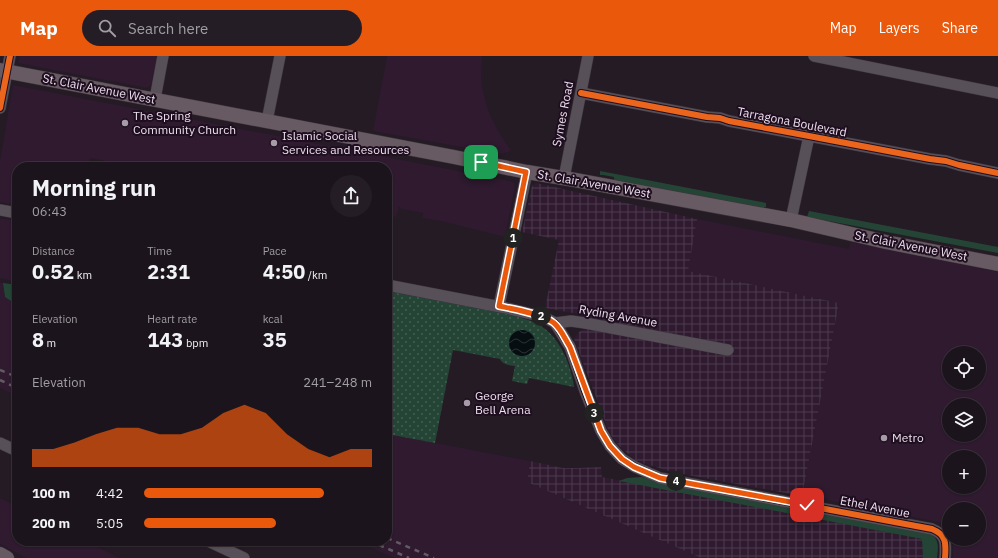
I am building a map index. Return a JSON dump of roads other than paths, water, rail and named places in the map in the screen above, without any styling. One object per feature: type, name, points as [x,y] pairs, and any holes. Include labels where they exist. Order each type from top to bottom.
[{"type":"main road","name":"St. Clair Avenue West","points":[[4,71],[526,172],[791,220],[886,242],[998,264]]},
{"type":"main road","points":[[0,554],[7,558]]},
{"type":"street","points":[[0,108],[4,71],[10,56]]},
{"type":"street","points":[[155,99],[163,56]]},
{"type":"street","points":[[268,121],[280,56]]},
{"type":"street","name":"Symes Road","points":[[564,178],[588,56]]},
{"type":"street","points":[[814,56],[998,93]]},
{"type":"street","name":"Tarragona Boulevard","points":[[581,93],[946,161],[998,173]]},
{"type":"street","points":[[791,220],[809,136]]},
{"type":"street","points":[[499,306],[526,172]]},
{"type":"street","points":[[0,210],[12,212]]},
{"type":"street","name":"Ryding Avenue","points":[[392,286],[499,306],[544,317],[555,323],[571,321],[585,323],[728,350]]},
{"type":"street","name":"Ethel Avenue","points":[[555,323],[570,347],[601,431],[610,446],[622,459],[634,467],[660,478],[932,529],[938,532],[945,541],[945,558]]},
{"type":"street","points":[[0,443],[12,449]]},
{"type":"street","points":[[217,546],[237,557]]},
{"type":"water","points":[[522,330],[531,334],[535,343],[531,352],[522,356],[513,352],[509,343],[513,334]]},
{"type":"railway","points":[[0,370],[12,375]]},
{"type":"railway","points":[[0,380],[12,386]]},
{"type":"railway","points":[[392,540],[434,558]]},
{"type":"railway","points":[[381,546],[409,558]]},
{"type":"place","name":"The Spring Community Church","points":[[125,123]]},
{"type":"place","name":"Islamic Social Services and Resources","points":[[274,143]]},
{"type":"place","name":"George Bell Arena","points":[[467,403]]},
{"type":"place","name":"Metro","points":[[884,438]]}]
